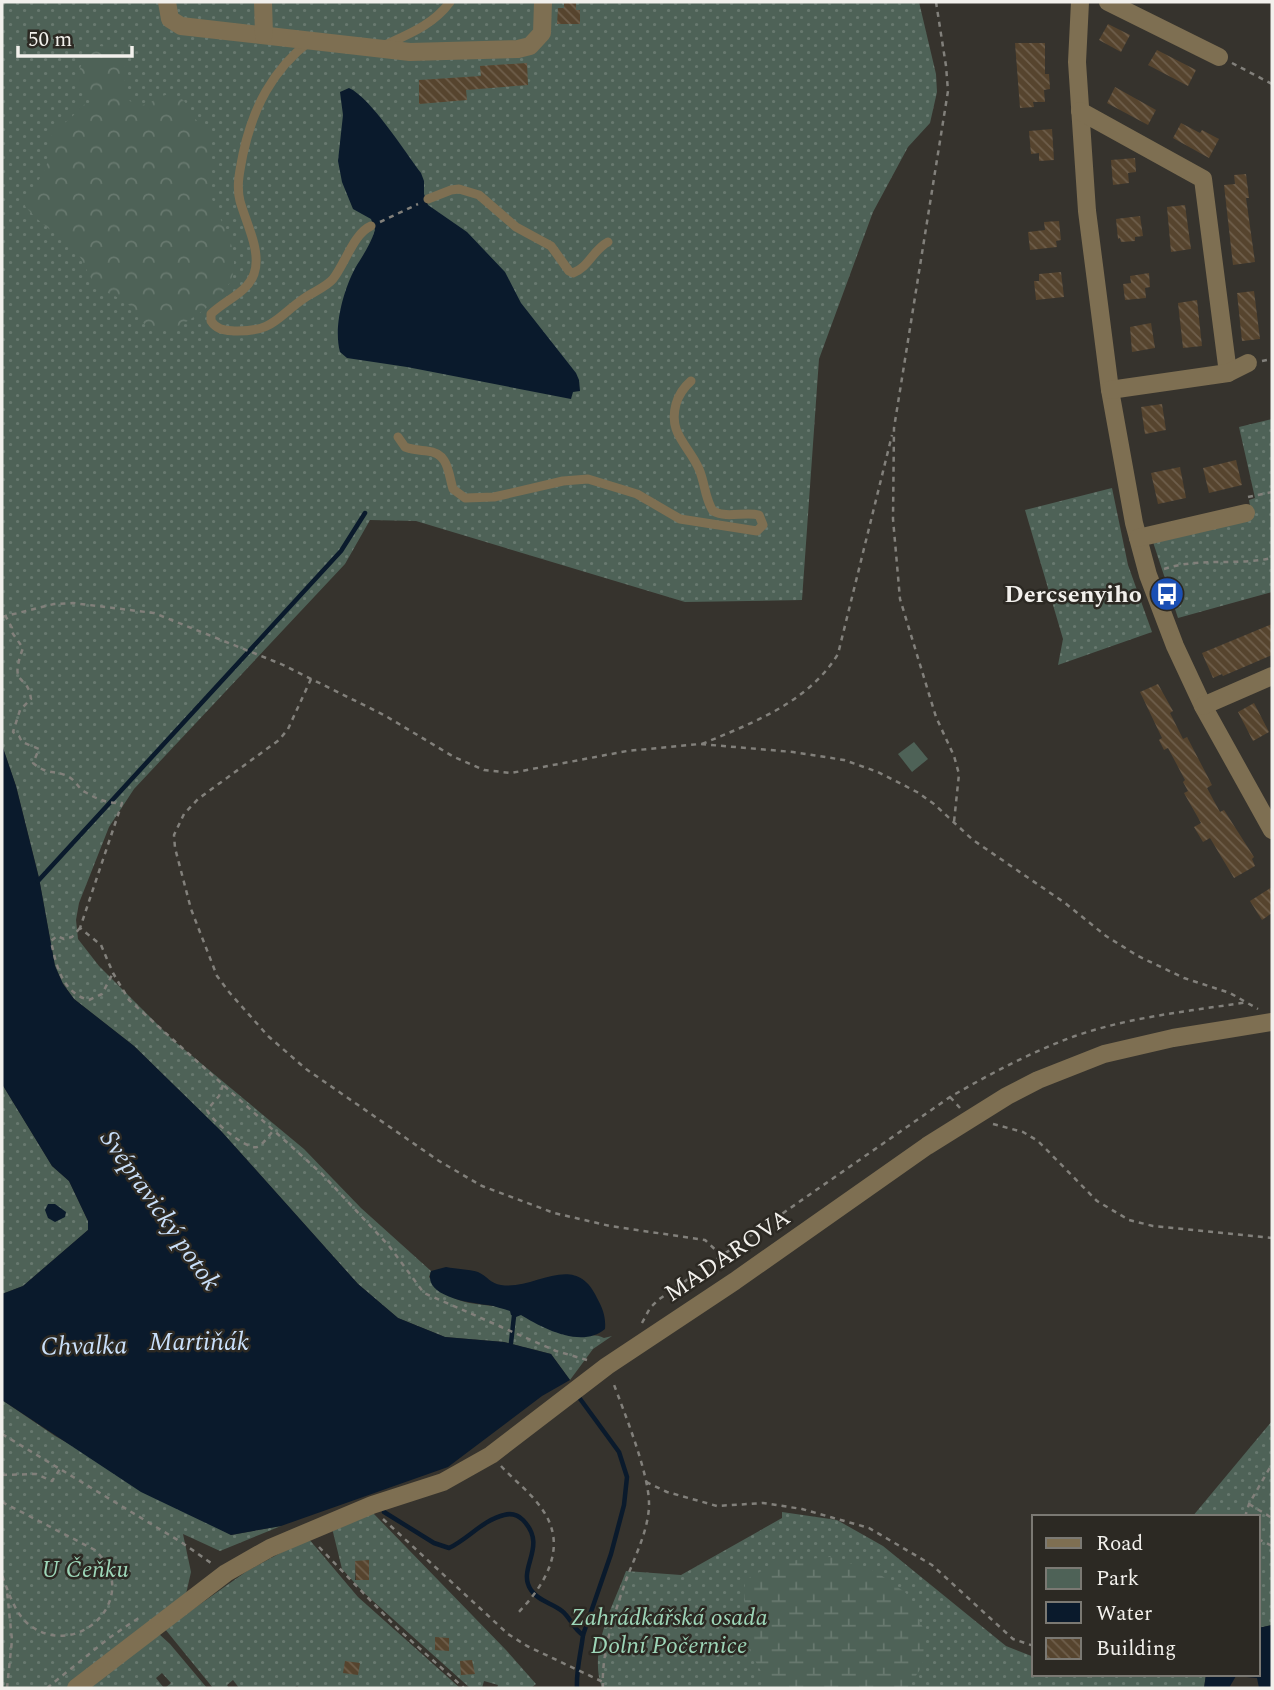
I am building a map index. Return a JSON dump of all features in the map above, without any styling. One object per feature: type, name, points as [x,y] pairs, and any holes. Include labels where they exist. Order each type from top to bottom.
[{"type":"street","points":[[167,2],[170,19],[181,26],[420,53],[519,49],[530,46],[542,33],[542,2]]},
{"type":"street","points":[[263,2],[264,35]]},
{"type":"street","points":[[1080,2],[1077,62],[1087,211],[1110,390],[1138,538],[1147,575],[1175,646],[1203,706],[1272,831]]},
{"type":"street","points":[[1108,2],[1219,57]]},
{"type":"street","points":[[1080,111],[1203,178],[1228,373]]},
{"type":"street","points":[[1110,390],[1228,373],[1248,363]]},
{"type":"street","points":[[1138,538],[1246,513]]},
{"type":"street","points":[[1203,706],[1272,676]]},
{"type":"street","name":"MADAROVA","points":[[76,1688],[226,1573],[270,1548],[372,1505],[443,1482],[491,1455],[607,1366],[735,1281],[927,1146],[1038,1080],[1104,1054],[1173,1038],[1270,1022]]},
{"type":"lane","points":[[377,48],[425,26],[450,2]]},
{"type":"lane","points":[[311,40],[278,72],[266,89],[251,121],[239,172],[238,189],[254,251],[255,270],[247,286],[211,314],[213,325],[223,330],[250,331],[267,328],[302,299],[328,284],[347,259],[361,232],[371,226]]},
{"type":"lane","points":[[428,199],[459,189],[479,195],[516,227],[551,246],[573,273],[585,266],[597,249],[608,242]]},
{"type":"lane","points":[[398,437],[405,447],[441,456],[447,465],[453,489],[465,498],[504,496],[563,481],[588,479],[637,494],[680,519],[757,531],[764,521],[759,515],[722,515],[713,511],[699,468],[676,431],[673,419],[677,399],[691,381]]},
{"type":"path","points":[[700,744],[777,710],[807,690],[829,669],[838,654],[894,428],[948,91],[936,2]]},
{"type":"path","points":[[1219,57],[1272,83]]},
{"type":"path","points":[[371,226],[428,199]]},
{"type":"path","points":[[894,428],[892,519],[900,599],[936,717],[956,765],[958,795],[954,822]]},
{"type":"path","points":[[1147,575],[1186,563],[1241,563],[1272,558]]},
{"type":"path","points":[[113,973],[102,994],[89,1000],[75,994],[63,982],[56,964],[52,938],[72,937],[80,928],[122,803],[112,804],[101,800],[85,792],[72,778],[38,768],[33,763],[39,749],[22,742],[13,732],[20,710],[31,699],[30,693],[17,677],[16,667],[23,648],[3,616],[54,604],[73,603],[154,613],[311,679],[384,715],[454,757],[484,770],[511,773],[627,751],[700,744],[793,752],[844,760],[901,783],[934,804],[973,840],[1065,903],[1106,936],[1163,969],[1239,998],[1260,1010],[1270,1022]]},
{"type":"path","points":[[311,679],[288,729],[279,740],[198,799],[184,814],[174,835],[174,848],[191,909],[217,976],[268,1036],[306,1069],[439,1161],[482,1186],[554,1213],[610,1226],[705,1240],[721,1255]]},
{"type":"path","points":[[80,928],[101,945],[129,1000],[322,1174],[389,1246],[424,1293],[556,1352],[607,1366]]},
{"type":"path","points":[[223,1085],[219,1096],[207,1110],[209,1115],[236,1139],[253,1147],[257,1147],[273,1130]]},
{"type":"path","points":[[970,1119],[1023,1132],[1038,1140],[1097,1201],[1129,1220],[1153,1226],[1272,1238]]},
{"type":"path","points":[[603,1688],[608,1645],[625,1583],[640,1546],[649,1506],[646,1482],[619,1400]]},
{"type":"path","points":[[2,1434],[181,1542],[226,1573]]},
{"type":"path","points":[[491,1455],[541,1509],[554,1531],[554,1548],[541,1587],[517,1614]]},
{"type":"path","points":[[1246,1515],[1272,1464]]},
{"type":"path","points":[[2,1475],[36,1474],[52,1481],[60,1469]]},
{"type":"path","points":[[646,1482],[667,1492],[717,1506],[763,1503],[802,1509],[869,1528],[932,1565],[1013,1639],[1032,1645]]},
{"type":"path","points":[[2,1502],[94,1550],[107,1564],[112,1582],[110,1601],[102,1616],[88,1629],[70,1635],[55,1635],[40,1631],[27,1623],[16,1609],[2,1575]]},
{"type":"path","points":[[1249,1504],[1272,1518]]},
{"type":"path","points":[[372,1505],[379,1516],[508,1634],[603,1682]]},
{"type":"path","points":[[305,1532],[398,1629],[464,1688]]},
{"type":"path","points":[[7,1588],[12,1640],[7,1688]]},
{"type":"green space","points":[[2,2],[919,2],[936,74],[937,92],[930,123],[908,147],[873,212],[819,359],[802,600],[685,602],[416,521],[370,520],[345,564],[134,789],[109,827],[79,903],[76,920],[78,939],[99,966],[173,1040],[304,1149],[361,1208],[431,1271],[429,1277],[440,1289],[462,1301],[508,1310],[567,1335],[596,1335],[604,1338],[612,1336],[593,1349],[570,1380],[551,1354],[504,1342],[445,1337],[398,1318],[358,1284],[221,1131],[134,1046],[74,999],[55,966],[39,878],[16,786],[2,745]]},
{"type":"green space","points":[[93,46],[109,47],[119,52],[124,59],[124,86],[130,101],[143,105],[162,96],[176,95],[184,101],[191,114],[207,131],[211,141],[210,192],[231,243],[234,269],[229,283],[205,309],[166,331],[149,328],[127,303],[99,287],[76,252],[25,206],[46,167],[52,134],[74,115],[80,106],[90,103],[92,96],[88,91],[79,89],[78,78],[83,60]]},
{"type":"green space","points":[[1272,419],[1272,592],[1178,618],[1153,542],[1252,518],[1249,500],[1255,498],[1239,427]]},
{"type":"green space","points":[[1112,488],[1128,565],[1152,632],[1058,665],[1063,639],[1025,510]]},
{"type":"green space","points":[[914,742],[928,759],[912,772],[898,754]]},
{"type":"green space","points":[[2,1084],[52,1166],[69,1181],[88,1221],[88,1230],[23,1286],[2,1294]]},
{"type":"green space","name":"U Čeňku","points":[[2,1400],[55,1436],[231,1535],[281,1526],[220,1551],[183,1534],[191,1572],[186,1594],[66,1688],[2,1688]]},
{"type":"green space","points":[[1272,1421],[1272,1625],[1260,1628],[1260,1515],[1194,1515]]},
{"type":"green space","name":"Zahrádkářská osada Dolní Počernice","points":[[782,1512],[837,1520],[883,1546],[1006,1646],[1032,1656],[1032,1676],[1206,1676],[1204,1688],[602,1688],[598,1673],[600,1644],[626,1571],[681,1575],[782,1518]]},
{"type":"green space","points":[[373,1513],[536,1684],[531,1688],[497,1688],[498,1685],[484,1681],[482,1688],[470,1688],[363,1592],[342,1569],[332,1528]],"holes":[[[356,1561],[369,1561],[368,1580],[355,1580]]]},
{"type":"green space","points":[[308,1538],[358,1597],[460,1688],[239,1688],[233,1680],[227,1685],[229,1688],[213,1688],[165,1629],[247,1571]]},
{"type":"green space","points":[[830,1557],[875,1571],[906,1593],[925,1632],[922,1667],[907,1688],[770,1688],[743,1638],[745,1580],[778,1562]]},
{"type":"green space","points":[[159,1634],[207,1688],[165,1688],[171,1683],[162,1673],[156,1678],[164,1688],[87,1688]]},
{"type":"water","points":[[349,88],[377,114],[421,173],[428,205],[467,232],[505,272],[521,303],[576,373],[580,391],[573,392],[571,399],[347,358],[340,352],[338,331],[344,296],[352,274],[375,230],[371,219],[353,209],[342,182],[338,161],[343,115],[340,92]]},
{"type":"water","name":"Martiňák","points":[[2,745],[16,786],[39,878],[55,966],[74,999],[134,1046],[221,1131],[358,1284],[398,1318],[445,1337],[504,1342],[551,1354],[570,1380],[542,1396],[448,1467],[281,1526],[231,1535],[141,1492],[2,1400],[2,1294],[23,1286],[88,1230],[88,1221],[69,1181],[52,1166],[2,1084]]},
{"type":"water","points":[[48,1204],[55,1204],[66,1212],[65,1217],[55,1222],[48,1218],[45,1210]]},
{"type":"water","points":[[446,1267],[478,1272],[501,1285],[527,1283],[566,1274],[578,1277],[588,1284],[599,1302],[605,1329],[596,1335],[574,1337],[551,1330],[521,1315],[511,1315],[510,1311],[450,1297],[441,1293],[430,1280],[431,1271]]},
{"type":"water","points":[[1272,1625],[1272,1688],[1259,1688],[1257,1678],[1236,1676],[1260,1676],[1260,1628]]},
{"type":"water","points":[[1206,1676],[1236,1676],[1229,1688],[1204,1688]]},
{"type":"building","points":[[564,2],[576,2],[576,10],[580,10],[580,24],[557,24],[558,8],[564,8]]},
{"type":"building","points":[[1108,24],[1130,35],[1121,52],[1099,40]]},
{"type":"building","points":[[1015,43],[1045,43],[1045,74],[1049,74],[1050,89],[1044,90],[1045,102],[1033,102],[1034,107],[1020,108]]},
{"type":"building","points":[[1157,50],[1196,70],[1188,86],[1148,65]]},
{"type":"building","points":[[527,63],[528,85],[466,90],[467,100],[419,104],[419,80],[481,76],[480,66]]},
{"type":"building","points":[[1115,87],[1156,110],[1148,125],[1107,103]]},
{"type":"building","points":[[1181,123],[1219,139],[1209,158],[1173,138]]},
{"type":"building","points":[[1052,129],[1054,160],[1039,161],[1039,153],[1031,154],[1029,131]]},
{"type":"building","points":[[1135,158],[1136,172],[1128,173],[1129,183],[1113,185],[1111,160]]},
{"type":"building","points":[[1246,174],[1249,198],[1246,198],[1255,262],[1233,265],[1224,185],[1235,184],[1234,175]]},
{"type":"building","points":[[1185,205],[1191,249],[1171,252],[1167,207]]},
{"type":"building","points":[[1140,216],[1143,236],[1135,237],[1135,241],[1121,242],[1120,238],[1118,239],[1116,219]]},
{"type":"building","points":[[1059,221],[1061,240],[1056,241],[1057,247],[1030,250],[1028,232],[1045,230],[1044,222]]},
{"type":"building","points":[[1061,272],[1064,297],[1036,300],[1034,281],[1039,281],[1039,274]]},
{"type":"building","points":[[1149,273],[1150,287],[1145,288],[1146,298],[1125,300],[1123,284],[1131,283],[1130,276]]},
{"type":"building","points":[[1254,291],[1260,339],[1242,341],[1237,293]]},
{"type":"building","points":[[1197,300],[1202,346],[1183,348],[1178,303]]},
{"type":"building","points":[[1151,323],[1155,348],[1132,352],[1130,327]]},
{"type":"building","points":[[1162,404],[1166,430],[1145,434],[1141,407]]},
{"type":"building","points":[[1236,460],[1242,485],[1209,493],[1203,468]]},
{"type":"building","points":[[1180,467],[1186,498],[1158,504],[1151,473]]},
{"type":"building","points":[[1272,624],[1272,655],[1213,678],[1202,653]]},
{"type":"building","points":[[1158,684],[1173,711],[1170,713],[1183,739],[1187,737],[1212,785],[1207,788],[1220,812],[1224,810],[1254,857],[1252,859],[1255,866],[1234,878],[1210,838],[1203,842],[1194,827],[1201,823],[1184,793],[1188,791],[1183,782],[1185,780],[1168,748],[1164,750],[1159,740],[1162,738],[1140,692]]},
{"type":"building","points":[[1254,703],[1269,732],[1253,741],[1238,712]]},
{"type":"building","points":[[1272,887],[1272,913],[1262,920],[1250,901]]},
{"type":"building","points":[[369,1560],[369,1580],[356,1580],[355,1561]]},
{"type":"building","points":[[435,1637],[449,1638],[449,1651],[435,1650]]},
{"type":"building","points":[[472,1660],[475,1674],[461,1675],[460,1661]]},
{"type":"building","points":[[345,1661],[360,1663],[358,1675],[343,1673]]},
{"type":"waterway","points":[[38,881],[341,551],[365,513]]},
{"type":"waterway","points":[[511,1343],[514,1316]]},
{"type":"waterway","points":[[578,1396],[619,1452],[627,1477],[624,1505],[611,1554],[583,1635]]},
{"type":"waterway","name":"Svépravický potok","points":[[384,1512],[434,1543],[449,1548],[496,1517],[512,1514],[523,1520],[533,1539],[527,1574],[531,1590],[537,1597],[562,1611],[583,1635],[577,1688]]},
{"type":"place","name":"Dercsenyiho","points":[[1167,594]]},
{"type":"water label","name":"Chvalka","points":[[84,1345]]}]
